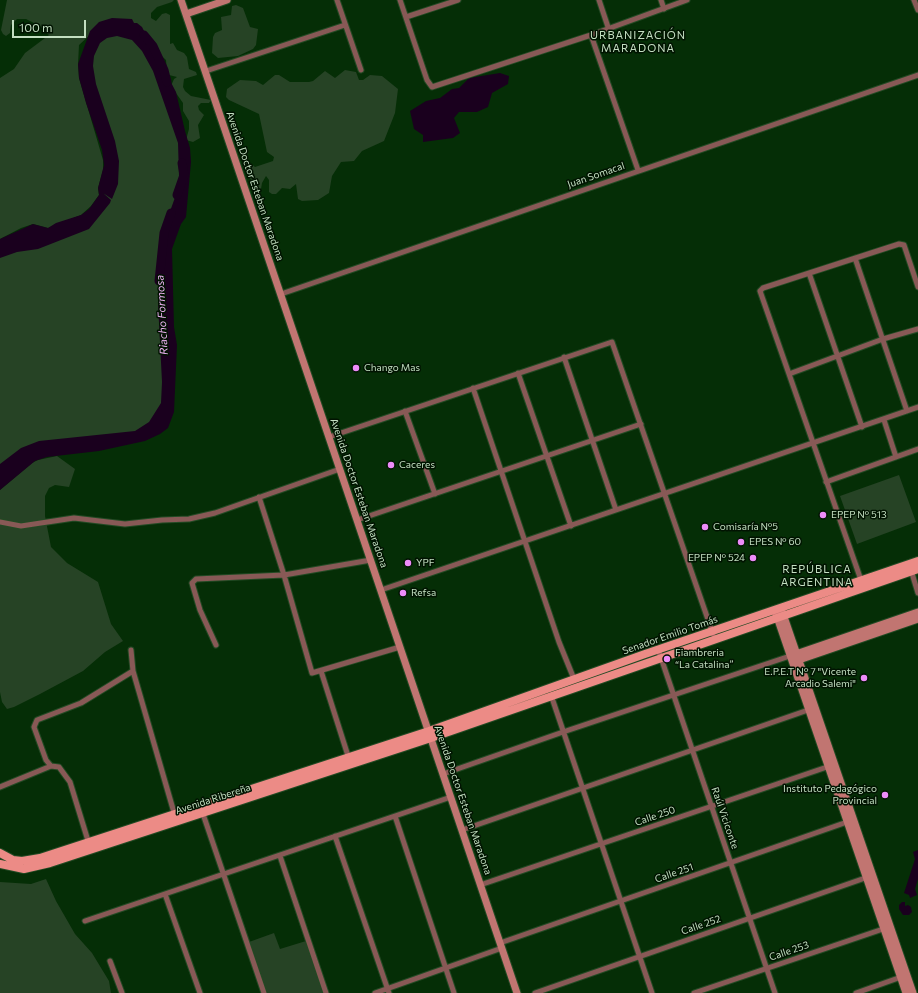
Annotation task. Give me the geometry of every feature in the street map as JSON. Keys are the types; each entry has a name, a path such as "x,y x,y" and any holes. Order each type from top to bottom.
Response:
{"main road":[{"name":"Avenida Doctor Esteban Maradona","path":"181,0 517,993"},
{"path":"186,14 227,0"},
{"name":"Senador Emilio Tomás","path":"430,735 660,653 912,568 918,560"},
{"name":"Senador Emilio Tomás","path":"779,612 861,580 912,568"},
{"path":"779,612 887,928 904,976 913,993"},
{"path":"795,658 918,612"},
{"path":"795,658 918,619"},
{"name":"Senador Emilio Tomás","path":"550,692 574,679 660,653"},
{"name":"Avenida Ribereña","path":"0,864 13,868 35,867 89,846 430,735"},
{"name":"Avenida Ribereña","path":"0,853 13,860 31,860 89,846"},
{"path":"904,976 906,993"}],"street":[{"path":"337,0 361,70"},
{"path":"400,0 427,80 432,88 591,35 608,27 688,0"},
{"path":"406,17 458,0"},
{"path":"599,0 608,27"},
{"path":"661,0 664,9"},
{"path":"914,0 918,10"},
{"path":"206,71 345,25"},
{"path":"591,35 638,170"},
{"name":"Juan Somacal","path":"281,294 638,170 918,76"},
{"path":"861,580 812,445 760,291 763,288 902,244 904,245 918,287"},
{"path":"855,258 907,411"},
{"path":"809,273 862,427"},
{"path":"789,374 918,328"},
{"path":"329,437 612,342 713,635"},
{"path":"564,357 591,441 616,510"},
{"path":"518,373 571,526"},
{"path":"473,388 559,642 574,679"},
{"path":"381,590 918,408"},
{"path":"405,411 435,494"},
{"path":"884,420 896,457"},
{"path":"357,520 641,424"},
{"path":"826,482 918,449"},
{"path":"0,522 21,526 74,518 125,524 189,519 215,513 340,470"},
{"path":"259,497 284,575 312,673 400,647"},
{"path":"216,646 200,610 192,583 196,579 284,575 371,560"},
{"path":"912,568 918,593"},
{"path":"132,650 133,671 140,701 147,716 175,818"},
{"name":"Raúl Viciconte","path":"660,653 775,993"},
{"path":"443,774 673,695 795,658"},
{"path":"51,766 46,760 34,727 37,720 81,703 133,671"},
{"path":"320,671 349,761"},
{"path":"550,692 652,993"},
{"path":"462,830 812,709"},
{"name":"Calle 250","path":"480,884 831,765"},
{"path":"0,787 51,766 59,767 70,782 89,846"},
{"path":"85,921 451,797"},
{"path":"201,810 264,993"},
{"path":"395,816 454,993"},
{"name":"Calle 251","path":"375,993 388,991 501,945 621,901 851,821"},
{"path":"335,836 388,991"},
{"path":"280,856 326,993"},
{"name":"Calle 252","path":"535,993 870,876"},
{"path":"166,894 200,993"},
{"name":"Calle 253","path":"694,993 887,928"},
{"path":"110,961 122,993"},
{"path":"856,993 904,976"}],"green space":[{"path":"7,0 174,0 157,7 151,13 151,18 156,21 162,14 166,13 170,15 170,44 173,43 177,50 184,53 187,57 189,69 196,72 197,75 184,79 183,87 191,96 211,100 209,103 201,103 198,106 199,110 204,115 198,125 200,138 193,142 186,140 189,129 189,121 183,111 183,103 171,86 174,79 177,77 169,75 167,72 166,60 154,49 179,129 184,175 164,233 159,277 167,395 148,430 69,443 0,478 0,257 66,229 102,202 110,175 86,81 91,34 79,45 78,64 79,78 103,160 103,170 98,188 99,195 91,206 81,215 48,228 33,224 21,228 0,239 0,78 14,69 25,53 49,35 40,26 26,19 17,19 11,25 10,33 6,36 3,34 1,30"},
{"path":"236,5 243,8 250,27 258,29 256,45 253,49 238,56 218,58 212,53 213,37 215,33 222,30 221,17 231,15 232,6"},
{"path":"345,70 356,72 359,80 363,80 370,75 382,76 398,89 395,113 384,141 362,151 354,161 341,162 332,176 329,193 318,200 302,201 298,199 296,184 290,189 282,188 276,194 272,194 269,192 269,180 266,176 262,183 260,195 256,194 253,183 243,166 243,162 245,159 255,167 273,161 274,157 267,152 259,114 229,100 226,97 227,89 240,80 256,81 263,85 275,75 279,75 290,82 309,82 313,81 325,71 335,78"},
{"path":"57,456 75,469 69,487 55,485 49,488 45,496 45,516 51,547 67,563 98,582 111,624 123,641 105,652 83,671 14,707 7,709 2,702 0,692 0,490 32,463 38,460"},
{"path":"899,475 916,522 857,544 840,496"},
{"path":"46,879 56,901 75,934 92,953 109,981 111,993 0,993 0,882 31,884"},
{"path":"274,933 280,949 306,941 323,993 267,993 249,942"}],"water":[{"path":"112,18 132,19 134,23 137,23 142,27 176,92 190,148 191,162 186,217 181,224 172,249 174,327 177,345 174,412 168,428 160,434 145,441 99,451 47,457 35,461 0,490 0,464 21,448 39,441 135,431 149,422 161,403 162,382 158,303 159,272 168,217 183,175 179,176 178,143 153,71 142,51 132,40 117,36 107,38 100,43 94,56 93,66 96,84 115,141 119,161 118,184 112,199 103,193 111,200 110,203 89,229 38,249 17,252 0,258 0,239 33,224 48,228 56,223 81,215 89,209 99,195 98,188 104,165 102,150 79,78 78,64 90,31 99,22"},
{"path":"500,73 509,76 508,84 492,93 488,107 477,112 459,112 454,118 460,133 453,138 423,142 423,135 414,129 410,111 426,101 440,98 452,89 459,88 469,78"},
{"path":"918,850 918,879 915,889 917,895 910,898 909,895 904,893 915,859 913,852"},
{"path":"902,902 905,902 905,906 908,905 911,907 912,912 909,915 903,915 899,909 899,905"}],"waterway":[{"name":"Riacho Formosa","path":"144,35 153,46 164,70 167,82"},
{"name":"Riacho Formosa","path":"177,195 184,175 182,163"},
{"name":"Riacho Formosa","path":"159,281 164,233 171,213"}],"place":[{"name":"Chango Mas","path":"356,368"},
{"name":"Caceres","path":"391,465"},
{"name":"EPEP Nº 513","path":"823,515"},
{"name":"Comisaría Nº5","path":"705,527"},
{"name":"EPES Nº 60","path":"741,542"},
{"name":"EPEP Nº 524","path":"753,558"},
{"name":"YPF","path":"408,563"},
{"name":"Refsa","path":"403,593"},
{"name":"Fiambreria “La Catalina”","path":"667,659"},
{"name":"E.P.E.T N° 7 \"Vicente Arcadio Salemi\"","path":"864,678"},
{"name":"Instituto Pedagógico Provincial","path":"885,795"}],"district":[{"name":"URBANIZACIÓN MARADONA","path":"638,41"},
{"name":"REPÚBLICA ARGENTINA","path":"817,575"}]}
